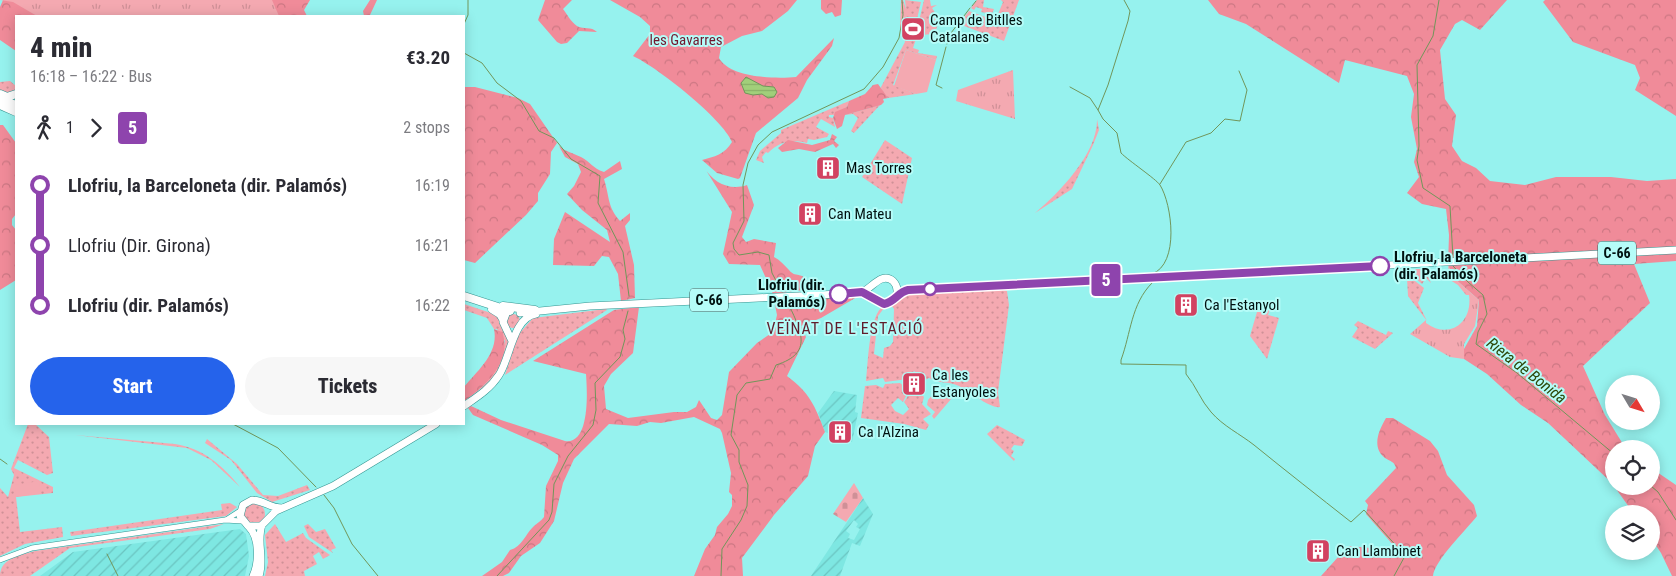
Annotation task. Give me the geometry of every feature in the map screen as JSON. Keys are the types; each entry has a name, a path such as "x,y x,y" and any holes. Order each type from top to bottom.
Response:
{"highway":[{"path":"0,94 7,97 15,94"},
{"path":"0,99 15,106"},
{"path":"0,105 15,112"},
{"path":"0,110 15,116"},
{"path":"465,296 510,311"},
{"path":"465,300 495,310 503,319"},
{"path":"492,304 535,310"}],"main road":[{"name":"C-66","path":"908,290 1676,250"},
{"path":"886,278 908,290 886,303 862,292 879,280 886,278"},
{"path":"874,284 872,291 876,300"},
{"path":"896,285 896,297"},
{"name":"C-66","path":"520,313 535,310 612,305 862,292"},
{"name":"C-66","path":"523,322 534,314 612,305"},
{"path":"465,405 487,390 498,377 508,359 512,341 523,322 520,313 510,311 503,319 512,341"},
{"path":"507,328 512,331 518,329"},
{"path":"249,527 265,522 272,513 282,508 333,486 434,425"},
{"path":"254,576 257,563 257,548 254,533 242,521 240,511 244,504 252,500 259,500 266,506 282,508"},
{"path":"259,576 262,564 260,534 268,514 266,506"}],"street":[{"path":"225,520 240,511"},
{"path":"0,560 32,548 225,520 242,521"},
{"path":"0,565 6,557"}],"shaded area":[{"path":"746,77 763,86 774,87 777,92 774,97 768,98 762,94 753,95 745,93 741,83"},
{"path":"834,391 857,395 855,412 858,413 852,442 825,432 818,413"},
{"path":"863,498 873,514 860,546 852,543 840,576 811,576","holes":["854,520 858,524 856,527 860,529 854,540 848,538 850,534 846,531"]},
{"path":"240,529 246,534 249,556 245,576 40,576 73,552"}],"green space":[{"path":"0,0 272,0 279,15 35,15 13,2"},
{"path":"3,0 310,0 304,10 306,15 15,15 15,50 0,40 0,7"},
{"path":"370,0 377,0 370,15 364,15 363,11"},
{"path":"545,0 572,0 563,9 571,20 577,26 597,32 579,31 567,43 561,44 557,42 538,20"},
{"name":"les Gavarres","path":"610,0 797,0 788,11 762,31 742,36 721,47 719,58 725,65 733,70 754,76 796,77 834,38 832,46 807,80 798,98 756,133 738,179 717,173 702,160 723,152 732,142 716,120 688,94 633,56 650,34 650,26 640,17"},
{"path":"821,0 842,0 841,15 835,17 832,12 826,14 821,9"},
{"path":"901,0 903,0 906,9 905,0 921,2 917,19 911,22 907,20 914,24 904,30 909,39 924,30 919,21 924,0 930,0 931,6 937,5 932,8 936,14 934,15 940,18 935,33 943,35 938,38 931,34 922,36 916,39 913,48 919,50 918,53 937,56 936,60 906,50 893,85 916,94 888,98 882,92 881,87 905,42 900,28"},
{"path":"977,0 984,0 983,7 994,9 992,14 981,12 982,9 976,7 974,10 971,8"},
{"path":"1001,0 1019,0 1004,41 959,24 969,11 996,21 999,19 1010,23 1011,21 998,14 1003,2"},
{"path":"1208,0 1507,0 1480,30 1462,20 1455,24 1440,50 1445,99 1456,115 1452,146 1462,161 1476,168 1490,181 1525,185 1556,177 1611,177 1647,181 1676,179 1676,261 1634,264 1650,303 1583,366 1605,415 1605,430 1614,430 1620,440 1605,440 1605,477 1548,423 1521,405 1487,374 1464,359 1464,349 1477,326 1479,300 1454,278 1448,265 1449,235 1446,209 1422,204 1407,193 1419,177 1414,162 1417,149 1411,117 1414,94 1407,76 1345,60 1339,83 1246,24 1219,14"},
{"path":"1545,0 1676,0 1676,116 1635,90 1640,78 1635,65 1573,42 1543,2"},
{"name":"Camp de Bitlles Catalanes","path":"916,23 922,28 908,37 904,30"},
{"path":"906,50 936,60 927,92 916,94 894,86"},
{"path":"1013,70 1015,119 956,101 958,90"},
{"path":"10,81 15,85 14,92 12,94 0,92 0,82"},
{"path":"878,84 888,98 883,99 884,102 881,105 845,115 842,126 837,129 833,118 835,112 847,107 849,101 865,94 873,85"},
{"path":"465,87 475,87 518,98 530,104 557,143 551,152 550,174 538,193 538,201 526,215 475,263 465,260"},
{"path":"849,101 847,107 834,115 829,115 829,117 833,118 835,127 821,119 816,127 829,134 827,137 814,140 808,139 807,143 797,141 786,142 768,153 766,152 762,157 764,163 756,160 760,151 781,133 781,130"},
{"path":"880,105 854,133 851,131 858,118 853,114 845,115"},
{"path":"1097,119 1099,130 1072,189 1035,213 1055,195 1084,158 1096,132"},
{"path":"0,125 3,125 15,142 15,215 12,219 12,225 15,229 15,281 0,290"},
{"path":"832,134 837,137 834,141 839,145 836,148 833,144 815,152 799,149 782,152 778,148 788,140 812,145 830,140"},
{"path":"885,140 912,158 902,204 862,177"},
{"path":"559,146 604,172 620,161 622,169 604,179 611,206 616,216 620,221 630,213 630,220 625,226 634,265 635,298 621,301 618,274 609,257 602,256 594,266 553,265 554,239 565,212 610,242 607,230 582,210 567,194 574,186 581,172 578,164 565,157"},
{"path":"704,167 712,177 722,184 734,187 747,185 754,205 742,237 746,242 754,239 776,243 774,257 792,273 803,276 812,289 773,294 760,265 729,264 723,254 732,212"},
{"path":"1448,265 1454,278 1479,300 1475,326 1464,344 1464,359 1450,357 1410,334 1426,320 1426,323 1435,328 1451,329 1458,326 1467,314 1469,295 1466,295 1458,285 1450,280"},
{"path":"1427,268 1428,275 1434,268 1428,276 1431,283 1425,279"},
{"path":"1412,269 1422,269 1425,280 1422,284 1412,275"},
{"path":"1407,278 1411,278 1424,288 1418,303 1427,321 1408,296"},
{"path":"999,289 1007,291 1009,305 998,392 1000,407 985,403 955,384 929,378 925,380 914,371 908,379 885,382 883,378 866,381 868,353 874,322 881,308 884,308 878,316 874,354 883,358 884,348 890,346 893,342 894,309 891,305 903,294"},
{"path":"857,297 821,318 801,326 806,337 787,376 801,388 811,401 825,432 815,446 808,476 774,515 742,558 743,576 694,576 705,549 715,535 717,527 732,506 732,495 729,492 731,473 722,433 720,429 694,417 661,423 650,422 637,426 609,424 574,459 563,483 554,521 540,543 521,556 509,573 503,576 482,576 502,562 510,550 518,546 531,529 544,517 546,486 558,461 558,455 542,445 473,415 468,408 471,406 501,420 565,441 573,440 579,434 586,414 586,374 533,361 614,310 639,307 633,353 611,374 604,386 606,409 628,418 687,412 696,407 699,400 711,418 717,420 722,415 729,372 757,343 773,332 777,315 774,300"},
{"path":"465,304 497,315 508,340 502,365 492,380 472,396 494,372 501,357 505,341 487,318 465,310"},
{"path":"1259,305 1270,309 1268,315 1279,318 1267,359 1250,336"},
{"path":"606,309 505,375 518,335 533,318"},
{"path":"513,314 518,316 520,321 518,326 513,328 508,326 506,321 508,316"},
{"path":"1358,321 1386,335 1388,331 1393,333 1375,349 1352,337 1358,328 1354,325"},
{"path":"494,329 502,332 504,352 501,362 489,380 465,400 465,386 486,361 495,338"},
{"path":"921,382 924,385 921,394 924,397 922,404 931,414 923,419 929,425 926,430 904,424 861,418 865,386 876,385 883,388 885,384 900,383 909,390 903,402 898,398 891,405 895,411 903,415 909,409 904,402 911,391 916,396"},
{"path":"939,387 958,391 934,419 932,416 935,412 927,405 928,400"},
{"path":"1386,418 1393,418 1430,441 1438,451 1447,475 1474,505 1477,516 1439,562 1433,576 1321,576 1348,546 1394,550 1395,547 1366,514 1368,505 1365,501 1396,468 1393,463 1381,454 1377,444 1379,433"},
{"path":"28,425 36,425 49,437 53,473 47,475 18,460 14,468 53,487 53,493 16,497 20,532 62,527 63,537 25,544 0,556 0,488 8,497 14,475 11,469"},
{"path":"997,425 1025,440 1022,446 1014,445 1011,449 1014,451 1011,456 1015,459 1014,461 987,434"},
{"path":"75,435 175,444 195,449 212,459 240,487 211,460 187,448"},
{"path":"207,439 237,464 263,495 278,496 307,485 310,490 272,502 257,493 231,460 205,443"},
{"path":"1660,474 1676,485 1676,576 1672,576 1660,552 1660,505 1628,505 1620,495 1660,495"},
{"path":"39,481 41,493 16,497 15,485"},
{"path":"854,483 863,498 846,522 833,514"},
{"path":"230,503 237,507 226,516 71,536 70,532 222,510 221,504"},
{"path":"254,503 262,506 265,514 262,522 254,525 246,522 243,514 246,506"},
{"path":"224,524 210,529 70,548 30,576 0,576 1,570 7,561 35,551"},
{"path":"275,524 286,542 303,533 306,538 330,555 323,559 319,552 313,556 317,564 304,571 305,576 265,576 268,562 265,535"},
{"path":"308,524 316,532 325,529 336,548 331,550 333,553 309,537 304,526"}],"waterway":[{"path":"465,22 468,15 468,0"},
{"path":"782,292 772,273 769,255 758,252 739,255 734,249 733,243 744,221 743,185 748,163 758,145 772,132 864,89 883,67 899,38 903,15 902,0"},
{"path":"1124,0 1130,11 1128,21 1098,110 1103,119 1117,133 1121,153 1158,182 1168,206 1171,233 1167,259 1161,268 1152,274"},
{"path":"1439,0 1433,36 1417,65 1419,146 1417,160 1423,188 1450,206 1453,258"},
{"path":"972,6 976,1"},
{"path":"947,44 951,33 970,8"},
{"path":"942,88 936,85 946,47"},
{"path":"465,54 482,63 497,83 521,101 539,131 554,138 571,159 600,176 598,203 623,252 629,296"},
{"path":"1160,184 1186,142 1211,133 1225,119 1240,121 1247,90 1239,71"},
{"path":"1070,87 1090,98 1098,110"},
{"name":"Riera de Bonida","path":"1453,266 1483,295 1487,314 1478,332 1476,344 1517,373 1605,446"},
{"path":"1152,283 1145,291 1132,319 1121,364 1186,365 1186,374 1207,408 1221,422 1254,445 1351,522 1364,510 1400,550"},
{"path":"721,576 722,549 741,520 747,506 748,485 739,462 739,450 731,435 737,395 746,383 770,379 776,365 788,360 796,354 800,347 800,332 788,303"},
{"path":"497,576 549,520 552,512 554,484 568,456 593,425 596,410 595,383 620,357 625,339 623,330 628,311"},
{"path":"235,425 278,448 316,487"},
{"path":"0,459 7,464"},
{"path":"324,495 334,508 352,544 378,576"},
{"name":"Riera de Bonida","path":"1660,495 1676,520"},
{"path":"107,554 118,576"},
{"path":"1394,576 1405,556"}],"bus line":[{"name":"5","path":"839,294 862,292 884,304 892,301 898,294 906,290 1380,266"}],"place":[{"name":"Camp de Bitlles Catalanes","path":"913,29"},
{"name":"Mas Torres","path":"828,168"},
{"name":"Can Mateu","path":"810,214"},
{"name":"Llofriu, la Barceloneta (dir. Palamós)","path":"1380,266"},
{"name":"Llofriu (dir. Palamós)","path":"839,294"},
{"name":"Ca l'Estanyol","path":"1186,305"},
{"name":"Ca les Estanyoles","path":"914,384"},
{"name":"Ca l'Alzina","path":"840,432"},
{"name":"Can Llambinet","path":"1318,551"}],"district":[{"name":"VEÏNAT DE L'ESTACIÓ","path":"845,328"}]}
